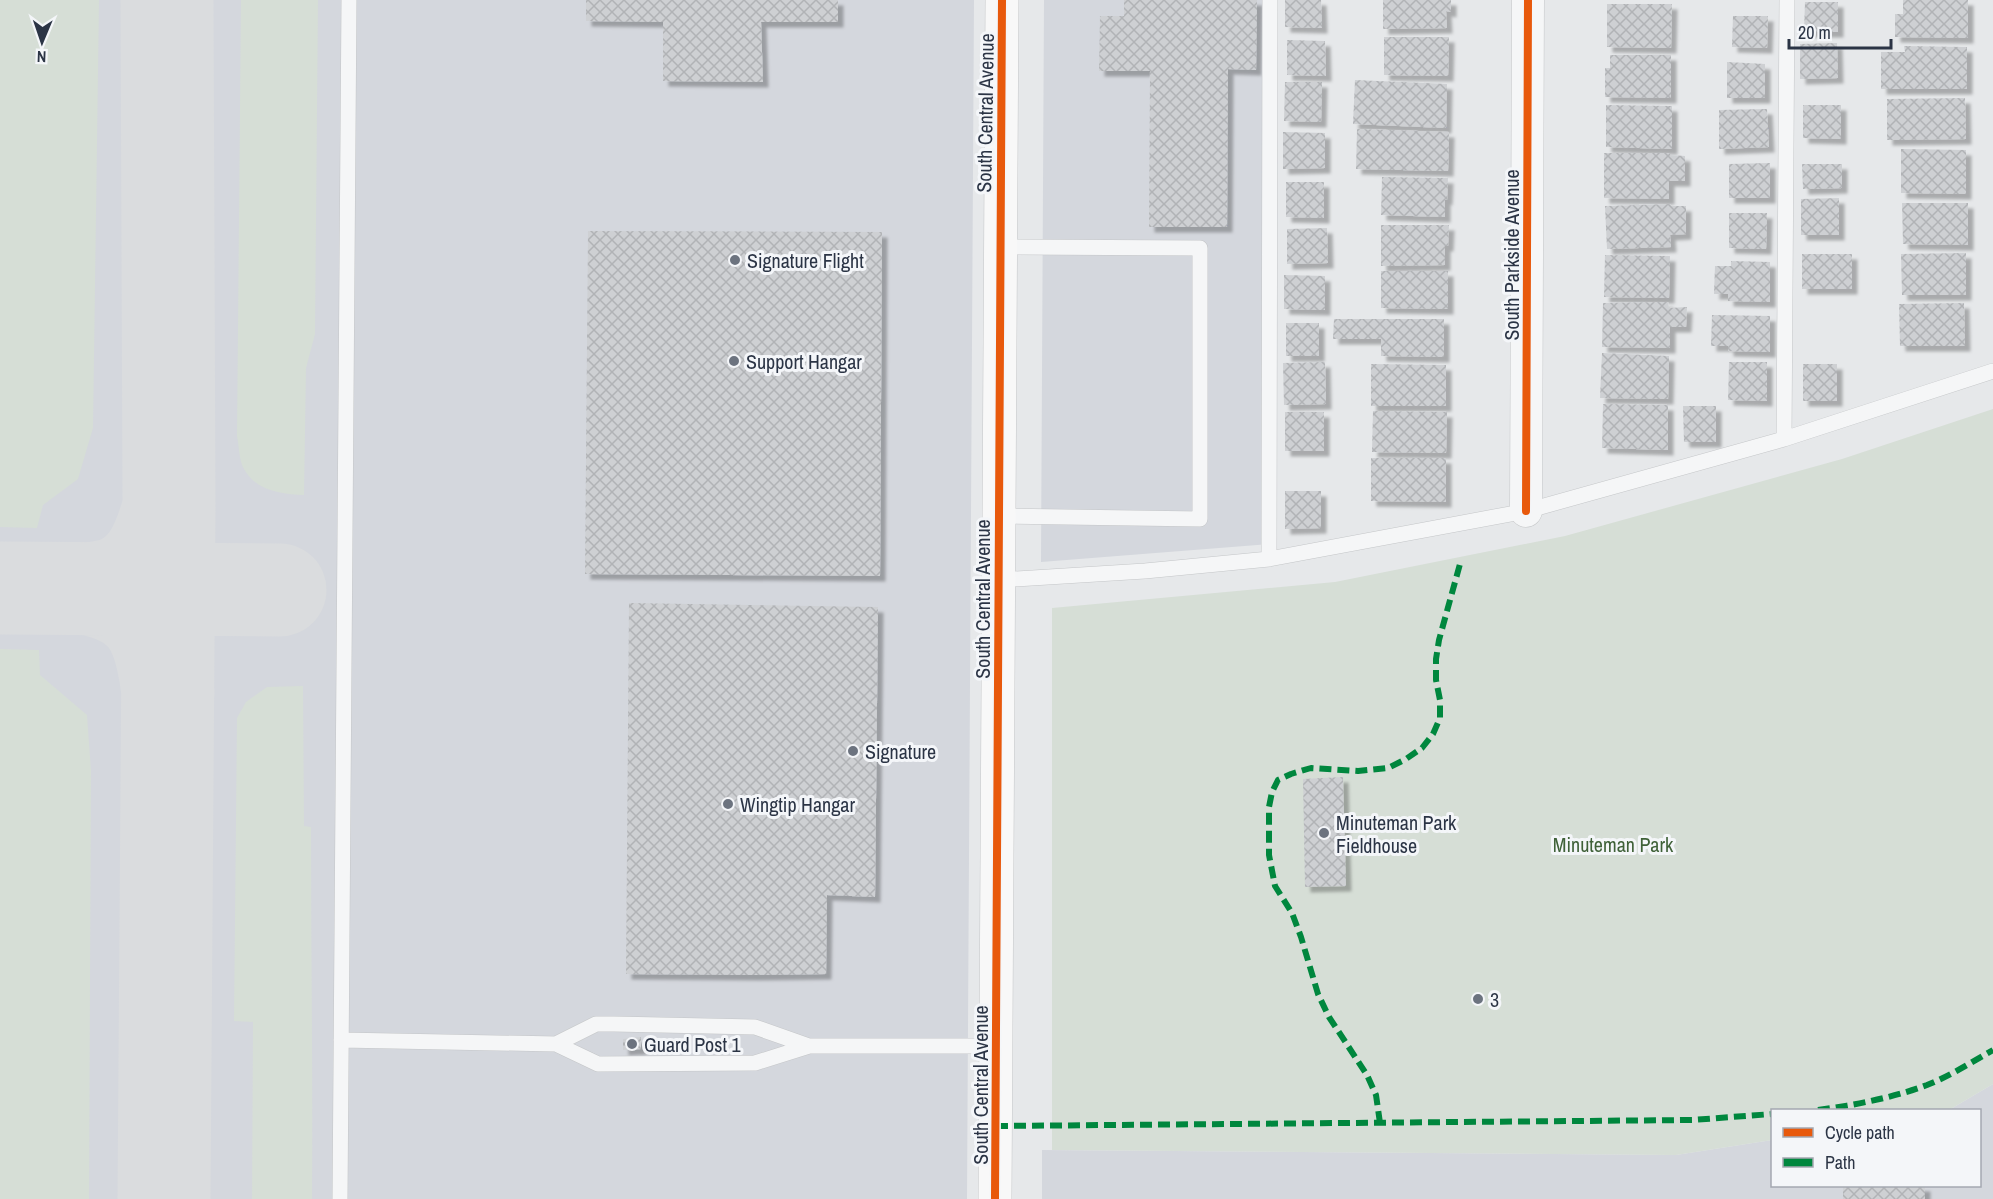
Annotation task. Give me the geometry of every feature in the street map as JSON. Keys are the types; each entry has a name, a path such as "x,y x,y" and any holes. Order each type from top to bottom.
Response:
{"main road":[{"name":"South Central Avenue","path":"995,1199 1002,0"}],"street":[{"name":"South Parkside Avenue","path":"1526,511 1528,0"}],"lane":[{"path":"340,1199 349,0"},
{"path":"1269,559 1270,0"},
{"path":"1784,439 1787,0"},
{"path":"999,516 1200,519 1200,248 1000,247"},
{"path":"999,580 1145,571 1269,559 1526,511 1784,439 1993,370"},
{"path":"556,1044 596,1024 614,1024 755,1027 809,1046"},
{"path":"341,1040 556,1044 598,1064 755,1063 809,1046 996,1046"}],"shaded area":[{"path":"0,0 974,0 967,1199 0,1199"},
{"path":"1044,0 1270,0 1270,544 1041,562"},
{"path":"1993,1084 1993,1199 1042,1199 1042,1150 1676,1155 1771,1140 1771,1187 1981,1187 1981,1109 1951,1109"}],"green space":[{"path":"0,0 99,0 93,428 78,479 43,505 37,528 0,527"},
{"path":"241,0 318,0 315,334 306,368 304,495 270,490 255,482 242,466 237,436"},
{"name":"Minuteman Park","path":"1993,409 1993,1084 1951,1109 1771,1109 1771,1140 1676,1155 1052,1150 1052,608 1335,582 1565,536 1842,459"},
{"path":"0,649 39,650 40,675 87,715 91,771 89,1199 0,1199"},
{"path":"303,686 304,826 311,827 312,1199 252,1199 253,1022 234,1021 237,718 246,702 267,687"}],"building":[{"path":"586,0 838,0 838,22 761,22 763,82 663,81 663,22 586,21"},
{"path":"1124,0 1257,0 1256,70 1228,69 1227,227 1149,227 1150,71 1099,71 1100,16 1124,16"},
{"path":"1285,0 1321,0 1322,28 1285,27"},
{"path":"1383,0 1451,0 1451,12 1446,11 1447,28 1383,29"},
{"path":"1903,0 1968,0 1968,38 1895,37 1895,14 1903,14"},
{"path":"1805,2 1838,2 1838,32 1804,32"},
{"path":"1607,4 1672,4 1671,48 1607,47"},
{"path":"1733,16 1768,16 1767,48 1732,47"},
{"path":"1384,37 1449,37 1448,76 1384,75"},
{"path":"1287,40 1325,41 1326,76 1287,75"},
{"path":"1837,43 1838,78 1800,79 1800,44"},
{"path":"1904,46 1967,47 1967,89 1881,89 1881,52 1905,52"},
{"path":"1610,55 1671,55 1671,98 1605,97 1605,68 1610,68"},
{"path":"1727,62 1765,64 1765,98 1727,98"},
{"path":"1355,80 1447,84 1446,128 1353,124"},
{"path":"1285,82 1322,82 1321,122 1284,121"},
{"path":"1965,98 1966,139 1887,140 1887,99"},
{"path":"1606,105 1672,106 1672,149 1606,147"},
{"path":"1803,105 1841,105 1841,139 1803,138"},
{"path":"1767,109 1769,147 1719,149 1719,110"},
{"path":"1357,129 1449,132 1448,171 1356,169"},
{"path":"1283,132 1325,133 1325,168 1283,169"},
{"path":"1901,149 1966,150 1966,194 1901,193"},
{"path":"1604,153 1670,153 1670,155 1685,156 1685,181 1669,181 1669,199 1604,198"},
{"path":"1770,163 1770,198 1729,198 1729,164"},
{"path":"1802,164 1842,164 1842,188 1803,189"},
{"path":"1382,177 1448,178 1445,217 1381,215"},
{"path":"1286,182 1324,182 1324,218 1286,217"},
{"path":"1839,198 1839,235 1801,235 1801,199"},
{"path":"1902,203 1968,203 1968,245 1903,244"},
{"path":"1671,204 1671,206 1686,206 1686,234 1670,235 1671,247 1607,249 1605,206"},
{"path":"1729,213 1767,213 1766,249 1729,248"},
{"path":"1381,225 1449,225 1448,246 1445,246 1445,265 1381,266"},
{"path":"1327,228 1328,263 1287,264 1287,229"},
{"name":"Support Hangar","path":"588,231 882,232 880,576 585,574"},
{"path":"1966,253 1966,295 1902,295 1901,254"},
{"path":"1802,254 1852,254 1852,289 1802,289"},
{"path":"1605,255 1670,256 1669,298 1604,297"},
{"path":"1731,261 1770,262 1770,302 1728,301 1728,294 1714,294 1715,266 1731,266"},
{"path":"1381,271 1448,271 1448,309 1381,308"},
{"path":"1284,275 1325,276 1325,310 1284,309"},
{"path":"1668,302 1669,308 1687,307 1686,327 1670,327 1670,348 1602,347 1603,303"},
{"path":"1964,303 1965,346 1900,346 1899,304"},
{"path":"1712,315 1770,316 1770,352 1728,351 1728,346 1711,346"},
{"path":"1334,319 1444,319 1444,357 1381,356 1381,339 1333,339"},
{"path":"1286,323 1319,323 1319,356 1286,356"},
{"path":"1602,353 1669,356 1668,399 1600,398"},
{"path":"1325,362 1326,404 1284,405 1283,363"},
{"path":"1729,362 1767,362 1767,401 1728,400"},
{"path":"1371,364 1446,365 1446,406 1371,406"},
{"path":"1803,364 1837,364 1837,401 1803,401"},
{"path":"1603,404 1668,405 1668,450 1602,448"},
{"path":"1683,406 1716,406 1716,442 1684,442"},
{"path":"1373,411 1447,412 1446,453 1372,452"},
{"path":"1285,412 1324,412 1324,451 1285,451"},
{"path":"1371,458 1446,458 1446,502 1371,501"},
{"path":"1285,491 1321,491 1321,528 1285,529"},
{"name":"Wingtip Hangar","path":"629,603 878,607 875,897 827,895 826,974 626,974"},
{"name":"Minuteman Park Fieldhouse","path":"1343,777 1346,886 1305,887 1303,779"},
{"name":"Guard Post 1","path":"641,1037 641,1049 623,1050 623,1039"},
{"path":"1843,1187 1925,1187 1925,1199 1843,1199"}],"taxiway":[{"path":"164,1199 169,507 167,0"},
{"path":"168,693 161,654 149,624 126,602 109,594 88,589 111,585 123,580 143,565 156,544 169,507"},
{"path":"0,588 280,590"}],"marked path":[{"path":"1380,1123 1376,1095 1367,1075 1329,1017 1318,994 1292,913 1275,886 1269,855 1269,807 1272,792 1278,780 1291,774 1311,768 1358,771 1388,768 1422,748 1433,734 1440,718 1436,659 1460,564"},
{"path":"1825,1109 1914,1090 1961,1069 1993,1050"},
{"path":"996,1126 1692,1120 1771,1114"}],"cycle path":[{"path":"995,1199 1002,0"},
{"path":"1526,511 1528,0"}],"place":[{"name":"Signature Flight","path":"735,260"},
{"name":"Support Hangar","path":"734,361"},
{"name":"Signature","path":"853,751"},
{"name":"Wingtip Hangar","path":"728,804"},
{"name":"Minuteman Park Fieldhouse","path":"1324,833"},
{"name":"3","path":"1478,999"},
{"name":"Guard Post 1","path":"632,1044"}]}
